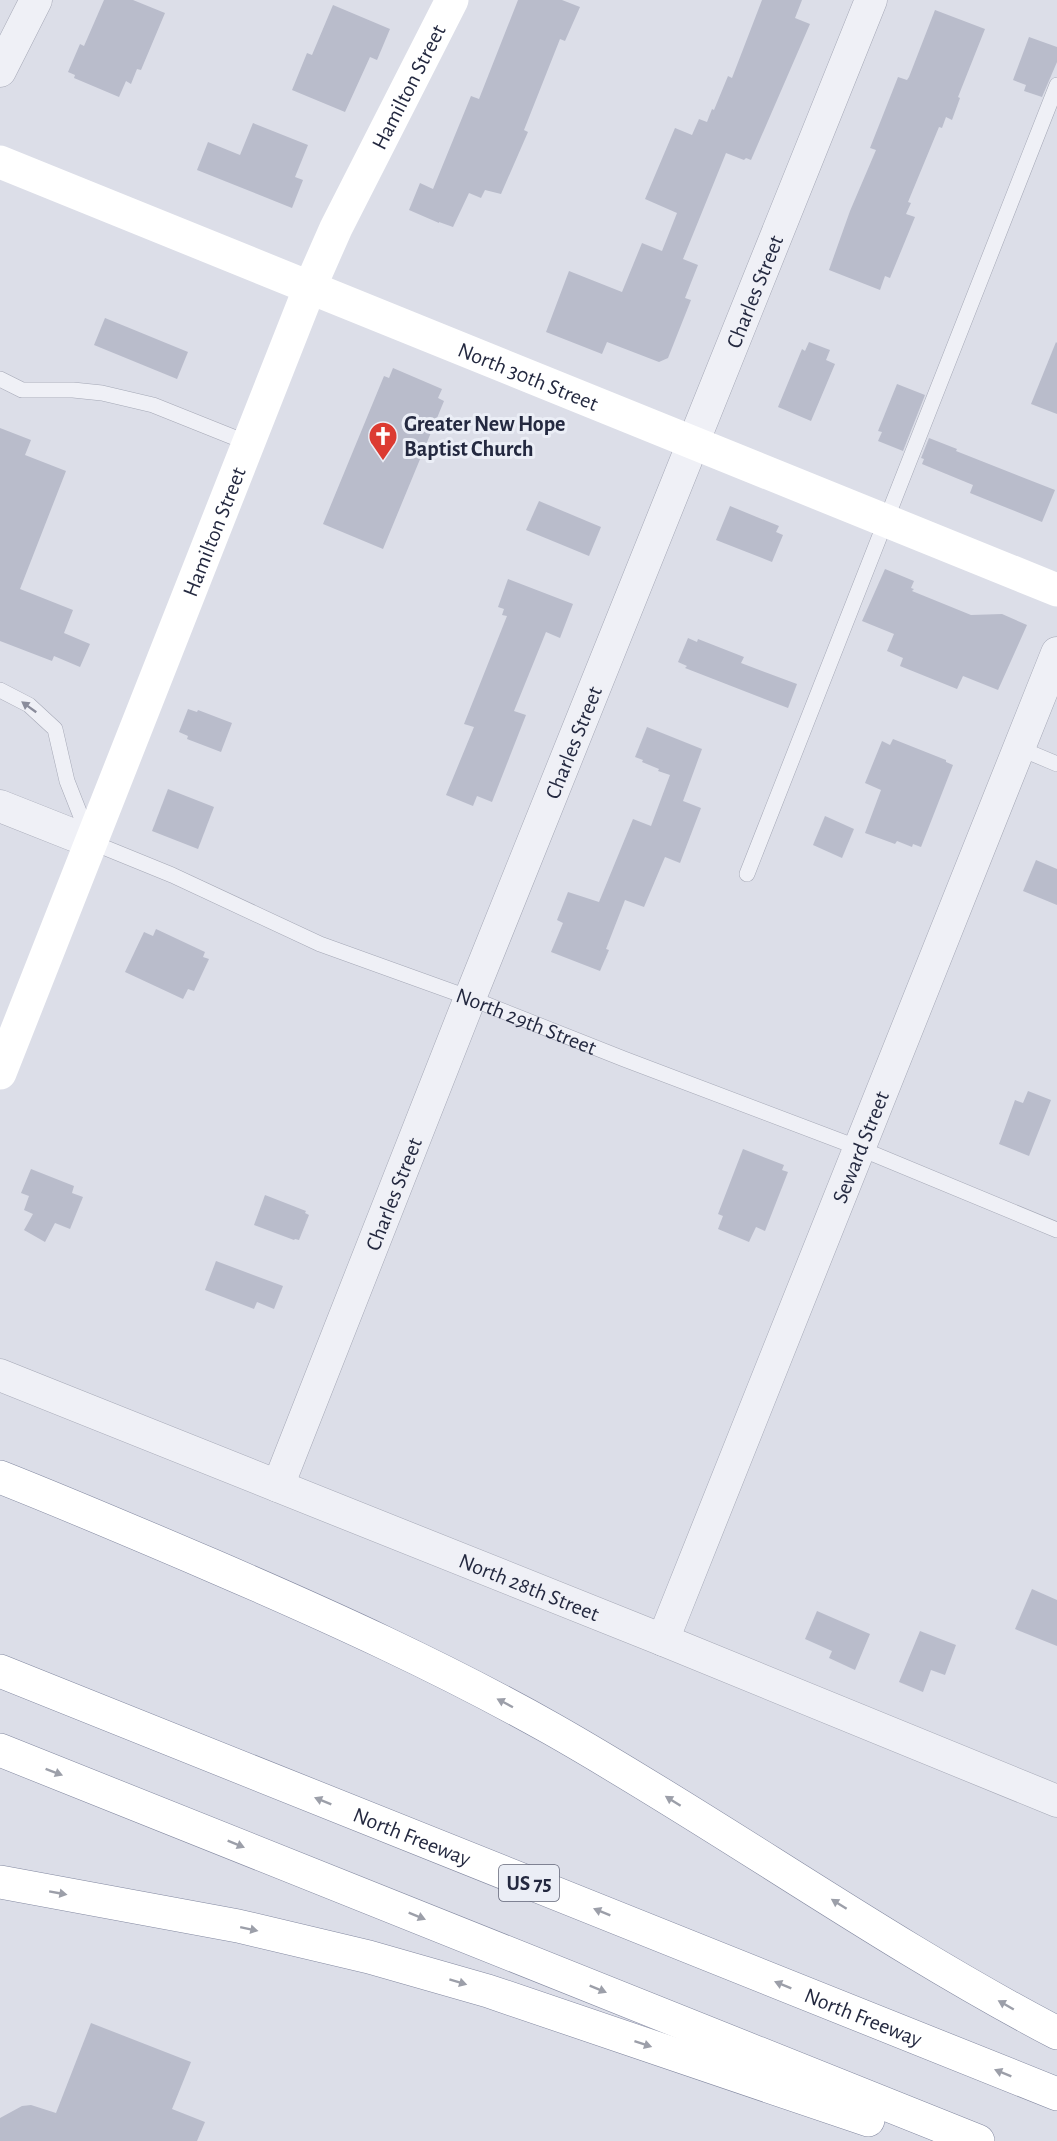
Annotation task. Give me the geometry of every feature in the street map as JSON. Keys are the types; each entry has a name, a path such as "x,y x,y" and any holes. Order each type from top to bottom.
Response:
{"main road":[{"name":"Hamilton Street","path":"0,1073 310,287 336,228 452,0"},
{"name":"North 30th Street","path":"0,162 1057,590"},
{"path":"0,1477 153,1540 343,1623 506,1704 647,1784 945,1970 1057,2033"},
{"name":"North Freeway","path":"0,1671 1057,2094"},
{"path":"0,1750 978,2141"},
{"path":"0,1882 237,1926 417,1970 525,2003 928,2141"}],"street":[{"path":"0,71 36,0"},
{"name":"Charles Street","path":"278,1486 470,998 871,0"},
{"name":"Seward Street","path":"663,1640 1057,653"},
{"name":"North 29th Street","path":"0,806 91,842"},
{"name":"North 28th Street","path":"0,1375 1055,1794"}],"lane":[{"path":"747,874 1057,85"},
{"path":"0,379 22,390 73,390 102,393 153,405 248,443"},
{"path":"0,690 29,705 55,729 67,781 91,842"},
{"path":"1019,748 1057,764"},
{"name":"North 29th Street","path":"91,842 172,874 320,944 470,998 859,1148 1057,1230"}],"building":[{"path":"104,0 133,0 165,13 141,70 137,69 131,84 126,81 119,97 74,78 75,75 68,72 80,44 84,46"},
{"path":"518,0 562,0 580,7 565,41 560,39 524,130 528,132 501,194 485,190 481,198 469,193 453,227 409,210 420,183 433,189 471,96 479,99"},
{"path":"762,0 802,0 795,18 810,24 751,160 746,158 744,160 726,153 683,259 698,265 685,298 691,300 668,358 659,362 607,342 602,354 546,332 569,271 622,292 642,243 662,251 677,213 645,199 675,128 692,135 699,119 707,122 728,76 732,78"},
{"path":"333,5 390,29 377,60 370,57 345,112 292,90 307,53 312,55"},
{"path":"935,10 985,29 958,97 960,98 952,120 946,117 942,128 939,127 908,202 911,203 906,214 915,217 890,278 885,276 880,290 829,270 850,211 876,150 870,148 898,77 907,80 909,77"},
{"path":"1029,37 1057,47 1057,62 1042,97 1024,91 1026,85 1013,80"},
{"path":"253,123 308,145 295,177 303,180 292,208 197,170 208,142 240,155"},
{"path":"105,318 188,352 177,379 94,345"},
{"path":"809,342 830,350 826,360 835,364 811,421 778,407 802,349 805,351"},
{"path":"1057,343 1057,414 1031,404"},
{"name":"Greater New Hope Baptist Church","path":"393,368 442,389 438,398 444,401 383,549 323,524 384,376 389,378"},
{"path":"897,384 925,395 903,451 878,441 882,432 878,431"},
{"path":"0,428 31,440 25,455 66,471 20,589 73,610 64,633 90,644 80,667 54,656 52,661 0,641"},
{"path":"929,438 1055,490 1042,522 970,493 973,485 922,464 924,459 921,458"},
{"path":"539,501 601,527 589,556 526,530"},
{"path":"730,506 779,526 776,532 783,535 772,562 716,540"},
{"path":"885,569 914,581 912,591 971,615 1002,614 1027,625 998,690 963,676 957,689 900,666 903,658 887,651 894,634 862,621"},
{"path":"508,579 573,604 560,638 546,632 514,711 526,715 492,802 477,796 473,806 446,795 474,727 464,724 507,616 502,615 504,609 498,607"},
{"path":"688,638 697,642 698,639 744,657 741,663 797,684 788,708 685,668 687,666 678,662"},
{"path":"188,709 197,712 198,710 232,723 221,752 187,739 188,736 179,732"},
{"path":"647,727 702,749 683,801 701,808 680,863 665,857 644,907 625,900 600,971 551,952 563,923 557,920 568,892 599,902 633,819 651,826 670,775 658,771 659,769 635,757"},
{"path":"893,739 946,760 953,765 921,847 913,844 912,847 897,841 895,844 865,833 881,790 865,783 882,741 890,745"},
{"path":"168,789 214,807 198,849 152,831"},
{"path":"825,816 854,829 842,858 813,845"},
{"path":"1036,860 1057,869 1057,905 1023,891"},
{"path":"156,929 205,952 203,957 209,959 194,991 188,989 183,999 125,972 144,932 153,936"},
{"path":"1028,1091 1051,1100 1029,1156 999,1144 1015,1100 1023,1103"},
{"path":"743,1149 784,1165 782,1170 788,1172 765,1231 756,1227 749,1242 718,1229 723,1216 718,1214"},
{"path":"31,1169 74,1186 72,1193 83,1197 70,1229 55,1223 45,1242 24,1230 33,1214 24,1210 29,1196 21,1193"},
{"path":"265,1195 306,1211 305,1213 309,1215 299,1240 254,1225"},
{"path":"216,1261 283,1286 274,1309 257,1302 254,1309 205,1290"},
{"path":"1032,1589 1057,1600 1057,1646 1015,1629"},
{"path":"817,1611 870,1634 855,1670 829,1658 832,1651 805,1639"},
{"path":"920,1631 956,1645 945,1675 931,1670 923,1692 899,1682"},
{"path":"91,2023 191,2062 172,2109 205,2122 197,2141 0,2141 0,2118 22,2106 31,2105 56,2113"}],"place":[{"name":"Greater New Hope Baptist Church","path":"383,462"}]}
